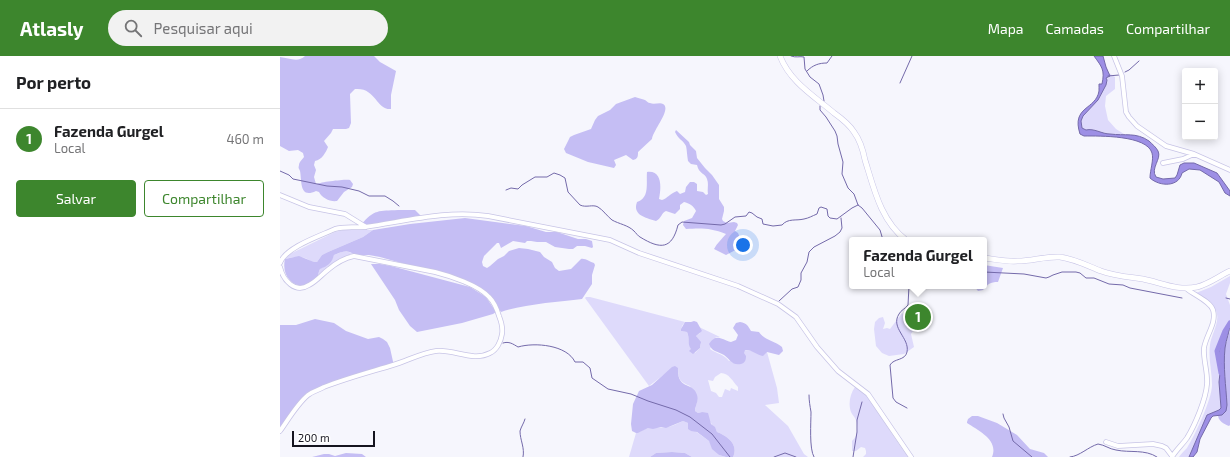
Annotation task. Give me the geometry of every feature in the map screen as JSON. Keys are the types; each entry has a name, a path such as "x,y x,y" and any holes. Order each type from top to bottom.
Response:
{"main road":[{"path":"780,56 788,72 795,80 845,122 854,132 863,150 883,212 889,223 902,237"},
{"path":"987,258 1019,261 1061,257 1102,271 1187,289 1207,284 1230,271"}],"street":[{"path":"1114,56 1122,76 1124,107 1129,117 1137,126 1166,146 1194,154 1230,170"},
{"path":"1163,163 1183,159 1194,154"},
{"path":"280,195 309,207 345,214 366,227"},
{"path":"280,263 288,252 335,229 366,227 450,214 473,214 488,216 610,240 639,253 738,286 778,304 796,317 822,354 838,371 868,394 911,457"},
{"path":"280,267 288,283 300,288 310,285 329,268 343,259 354,256 417,267 447,275 481,290 489,297 498,312 502,330 500,340 494,351 484,356 447,351 432,352 411,358 395,365 340,380 314,392 304,400 280,431"},
{"path":"1106,442 1118,446 1153,444 1166,448 1172,456 1187,438 1200,411 1204,398 1207,383 1204,349 1214,314 1208,303 1192,294 1187,289"}],"shaded area":[{"path":"305,56 374,56 380,62 396,71 391,95 391,109 382,106 367,91 355,89 350,94 351,123 349,128 333,129 324,141 328,147 322,157 315,161 314,165 316,170 314,177 316,184 350,180 353,184 352,187 344,192 337,201 326,199 316,191 307,193 304,191 301,184 299,167 304,157 303,153 298,150 289,151 280,146 280,57 296,60"},
{"path":"1094,56 1103,56 1110,76 1106,78 1106,85 1098,100 1083,116 1081,121 1082,128 1107,134 1140,136 1149,141 1158,151 1159,157 1154,170 1156,177 1163,179 1175,178 1180,165 1184,163 1194,163 1217,173 1230,191 1230,196 1225,193 1219,182 1200,170 1189,169 1182,173 1177,181 1169,184 1154,181 1150,178 1153,159 1152,153 1148,147 1141,143 1122,138 1084,136 1080,134 1078,125 1081,113 1094,102 1099,91 1099,84 1102,84 1102,69"},
{"path":"1109,73 1115,77 1115,89 1106,96 1105,106 1108,120 1116,129 1124,134 1110,134 1082,128 1081,121 1083,116 1098,100 1107,81 1106,79 1110,76"},
{"path":"635,97 652,104 663,104 665,107 664,115 652,139 638,152 636,159 633,160 626,155 614,160 616,165 614,168 588,162 566,153 564,149 570,137 591,129 598,116 610,110 616,104"},
{"path":"676,130 689,142 696,151 697,158 719,185 719,199 724,207 723,221 727,223 737,223 738,225 735,231 747,244 726,255 714,249 726,234 706,229 686,229 683,225 684,221 692,218 696,211 689,204 684,202 680,205 680,209 675,214 666,211 656,221 648,219 636,210 637,202 646,194 647,172 656,174 660,181 659,199 662,200 677,191 680,194 685,192 686,187 690,182 697,184 697,191 703,192 706,195 708,194 708,183 706,177 699,170 697,165 691,164 688,161 686,146 676,134"},
{"path":"398,210 415,210 423,218 378,226 361,225 373,213"},
{"path":"465,218 526,226 546,232 557,232 578,239 592,241 592,248 577,246 573,249 555,247 546,242 527,241 525,243 513,241 501,248 499,243 497,243 484,256 482,262 483,266 487,268 509,251 519,248 540,252 544,257 552,262 555,268 559,271 571,269 581,259 584,259 594,263 595,265 592,275 592,284 582,299 530,305 501,312 489,296 475,286 426,270 369,255 354,255 350,252 342,252 334,255 327,266 321,268 318,275 318,280 305,286 293,283 286,274 284,267 285,259 299,256 317,262 322,255 363,237 373,230"},
{"path":"343,230 373,230 363,237 322,255 317,262 312,262 300,257 285,259 290,254 335,232"},
{"path":"342,252 350,252 354,255 344,259 318,280 319,271 321,268 331,261 334,255"},
{"path":"371,264 391,266 470,287 486,297 496,312 462,323 417,332 410,326 399,310 395,300"},
{"path":"987,265 1003,268 998,282 987,286"},
{"path":"1230,276 1230,283 1226,294 1230,305 1230,323 1225,330 1218,355 1221,364 1219,382 1221,408 1207,415 1189,457 1179,457 1187,448 1198,426 1206,408 1212,385 1210,350 1211,341 1217,322 1217,313 1207,300 1196,293 1211,287"},
{"path":"590,297 685,322 681,331 687,332 689,344 695,353 700,348 701,344 696,336 700,333 699,327 720,337 716,337 710,349 725,357 729,361 744,353 744,350 767,352 777,388 779,403 765,405 788,426 804,454 808,457 733,457 734,448 731,441 717,432 702,412 698,413 695,411 697,401 690,386 680,380 678,368 666,373 649,386 585,298","holes":["721,373 729,376 738,387 738,391 731,388 730,391 725,389 722,397 719,397 716,393 711,391 708,380 713,381 715,377"]},
{"path":"902,313 924,327 919,332 913,331 911,334 914,347 904,354 889,356 882,353 876,346 874,329 875,322 879,318 883,317 885,323 883,329 890,329"},
{"path":"315,319 334,323 346,331 368,339 379,337 383,339 387,342 390,348 394,366 342,380 311,395 305,400 280,432 280,325 296,325"},
{"path":"685,322 697,322 702,331 696,336 701,342 700,348 693,354 689,351 691,349 687,332 681,331 681,329"},
{"path":"740,322 746,324 751,331 759,332 764,337 782,347 783,351 779,355 767,352 763,356 750,350 745,350 745,361 742,364 735,364 724,355 712,349 709,344 716,338 721,338 731,342 736,340 738,335 733,328 736,323"},
{"path":"1230,323 1224,355 1227,405 1226,411 1222,415 1213,416 1211,418 1200,439 1197,452 1193,457 1189,457 1207,415 1221,408 1219,382 1221,364 1218,355 1225,330"},
{"path":"1230,331 1229,426 1220,421 1218,415 1222,415 1227,405 1224,365 1225,346"},
{"path":"675,366 678,368 680,380 692,388 697,395 698,399 695,411 698,413 708,413 711,424 715,427 717,432 728,438 733,444 733,457 719,455 712,449 709,441 697,432 688,429 688,423 683,421 666,428 648,428 638,433 632,431 631,424 633,404 639,391 652,385"},
{"path":"855,387 861,390 873,402 908,457 863,457 866,454 866,451 865,448 861,447 856,451 852,451 852,441 856,437 858,428 856,420 850,409 851,396"},
{"path":"972,416 978,416 997,423 1017,435 1030,449 1044,453 1048,457 992,457 993,446 990,441 982,433 967,423 968,419"},
{"path":"683,421 688,423 691,431 695,431 709,441 719,455 726,457 692,457 685,453 672,452 656,453 650,457 629,457 636,433 648,428 670,427"},
{"path":"346,453 362,454 366,457 312,457 324,454 335,456"},
{"path":"656,453 685,453 692,457 650,457"}],"waterway":[{"path":"791,56 804,57 805,69 810,77 819,84 824,101"},
{"path":"807,71 816,65 827,63 832,56"},
{"path":"900,83 912,56"},
{"path":"1125,72 1139,61"},
{"path":"1108,76 1119,75"},
{"path":"820,106 820,110 837,136 843,162 842,174 848,188 854,194 858,205 880,230 882,237"},
{"path":"280,171 289,175 293,179 327,186 342,187 359,191 369,196 385,196 399,206"},
{"path":"506,190 511,188 518,189 535,177 547,177 554,173 560,175 565,178 568,192 580,205 598,207 612,220 629,227 639,237 654,244 660,245 669,243 676,233 678,225 682,222 721,225 735,217 746,216 749,212 762,219 763,224 773,226 782,225 789,221 809,218 817,214 819,208 821,207 827,209 828,216 830,218 837,219 858,205"},
{"path":"779,301 792,289 798,287 801,280 801,273 807,262 809,252 814,247 840,232 842,228 841,218"},
{"path":"987,272 1024,274 1046,278 1062,272 1076,272 1080,273 1086,278 1094,278 1109,284 1123,285 1130,288 1182,298"},
{"path":"907,408 896,402 893,398 890,365 894,361 904,357 907,352 906,342 898,328 897,319 900,313 908,305 909,289"},
{"path":"1226,298 1230,299"},
{"path":"1221,373 1217,351 1230,323"},
{"path":"503,343 513,344 518,347 541,345 558,348 571,356 575,362 583,362 590,368 592,378 608,389 631,394 676,410 690,417 712,434 730,457"},
{"path":"809,395 811,412 811,442 814,457"},
{"path":"853,457 857,432 857,420 862,402"},
{"path":"1003,414 1013,441 1032,457"},
{"path":"523,457 520,431 525,419"},
{"path":"1070,457 1098,444 1121,451 1148,453 1157,457"},
{"path":"774,457 785,453 796,457"}],"place":[{"name":"Fazenda Gurgel","path":"918,317"}]}
